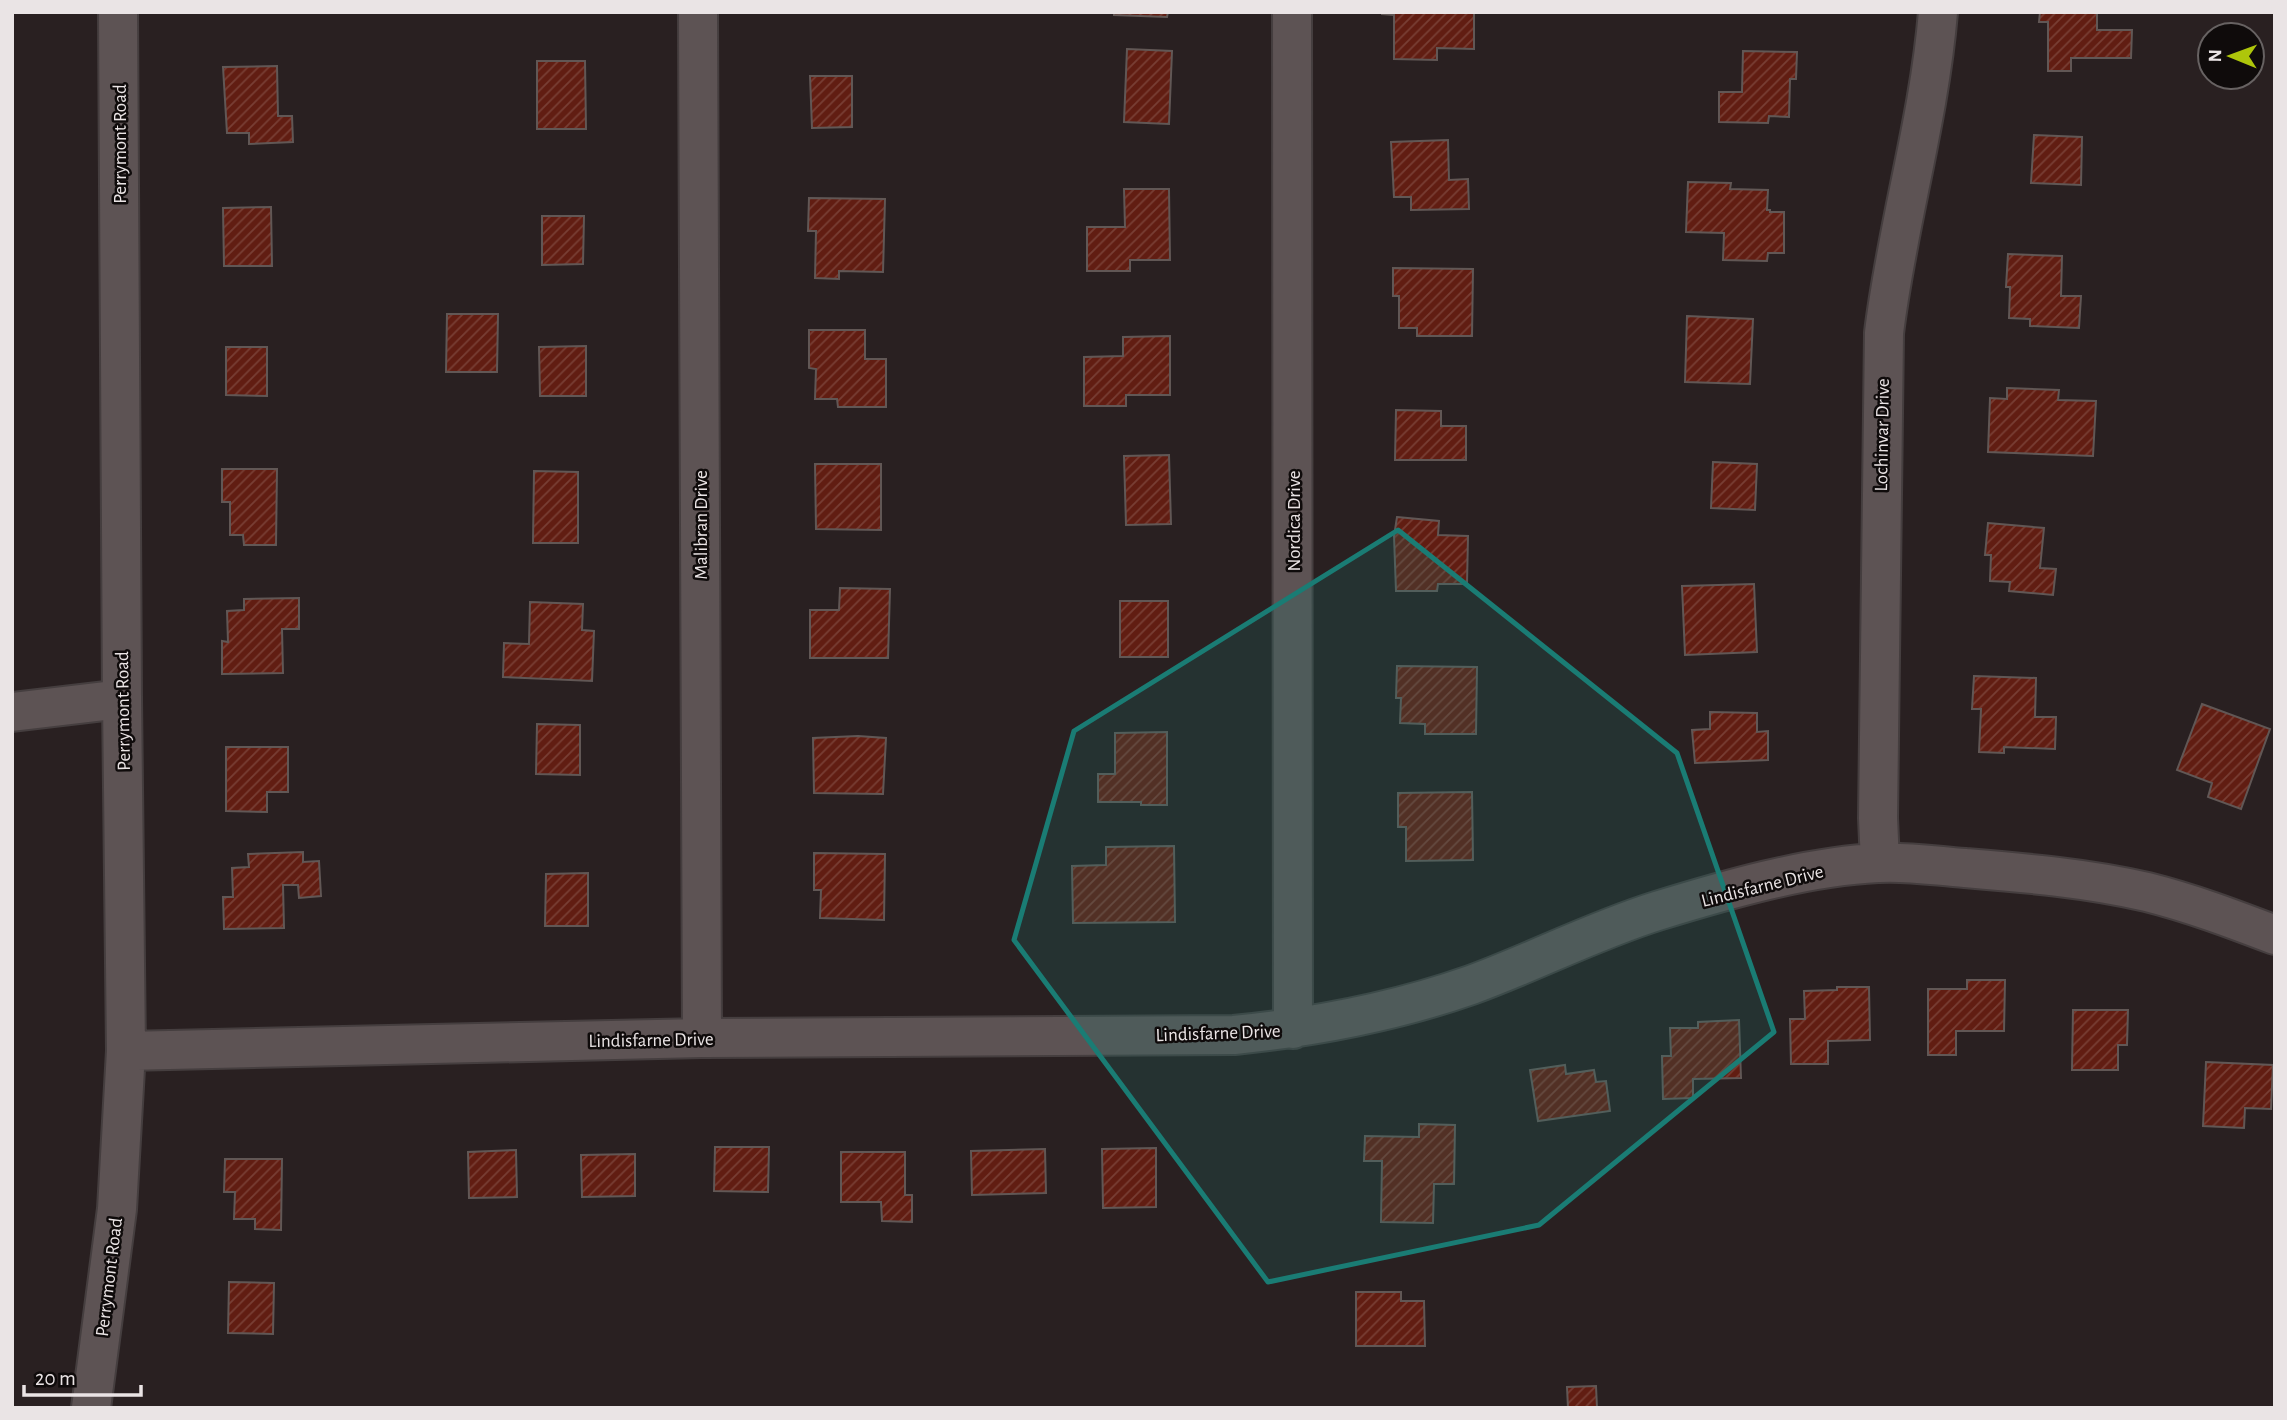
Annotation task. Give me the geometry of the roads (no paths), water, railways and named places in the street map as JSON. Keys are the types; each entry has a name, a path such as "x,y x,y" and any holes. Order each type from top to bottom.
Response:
{"street":[{"name":"Perrymont Road","path":"91,1408 117,1209 127,1051 118,12"},
{"name":"Malibran Drive","path":"698,12 702,1038"},
{"name":"Nordica Drive","path":"1292,12 1293,1029"},
{"name":"Lochinvar Drive","path":"1880,862 1878,818 1884,333 1889,288 1932,73 1938,12"},
{"path":"12,712 122,699"},
{"name":"Lindisfarne Drive","path":"127,1051 702,1038 1234,1035 1293,1029 1373,1013 1473,984 1579,939 1656,911 1821,869 1880,862 2028,873 2145,892 2189,904 2275,935"}]}
